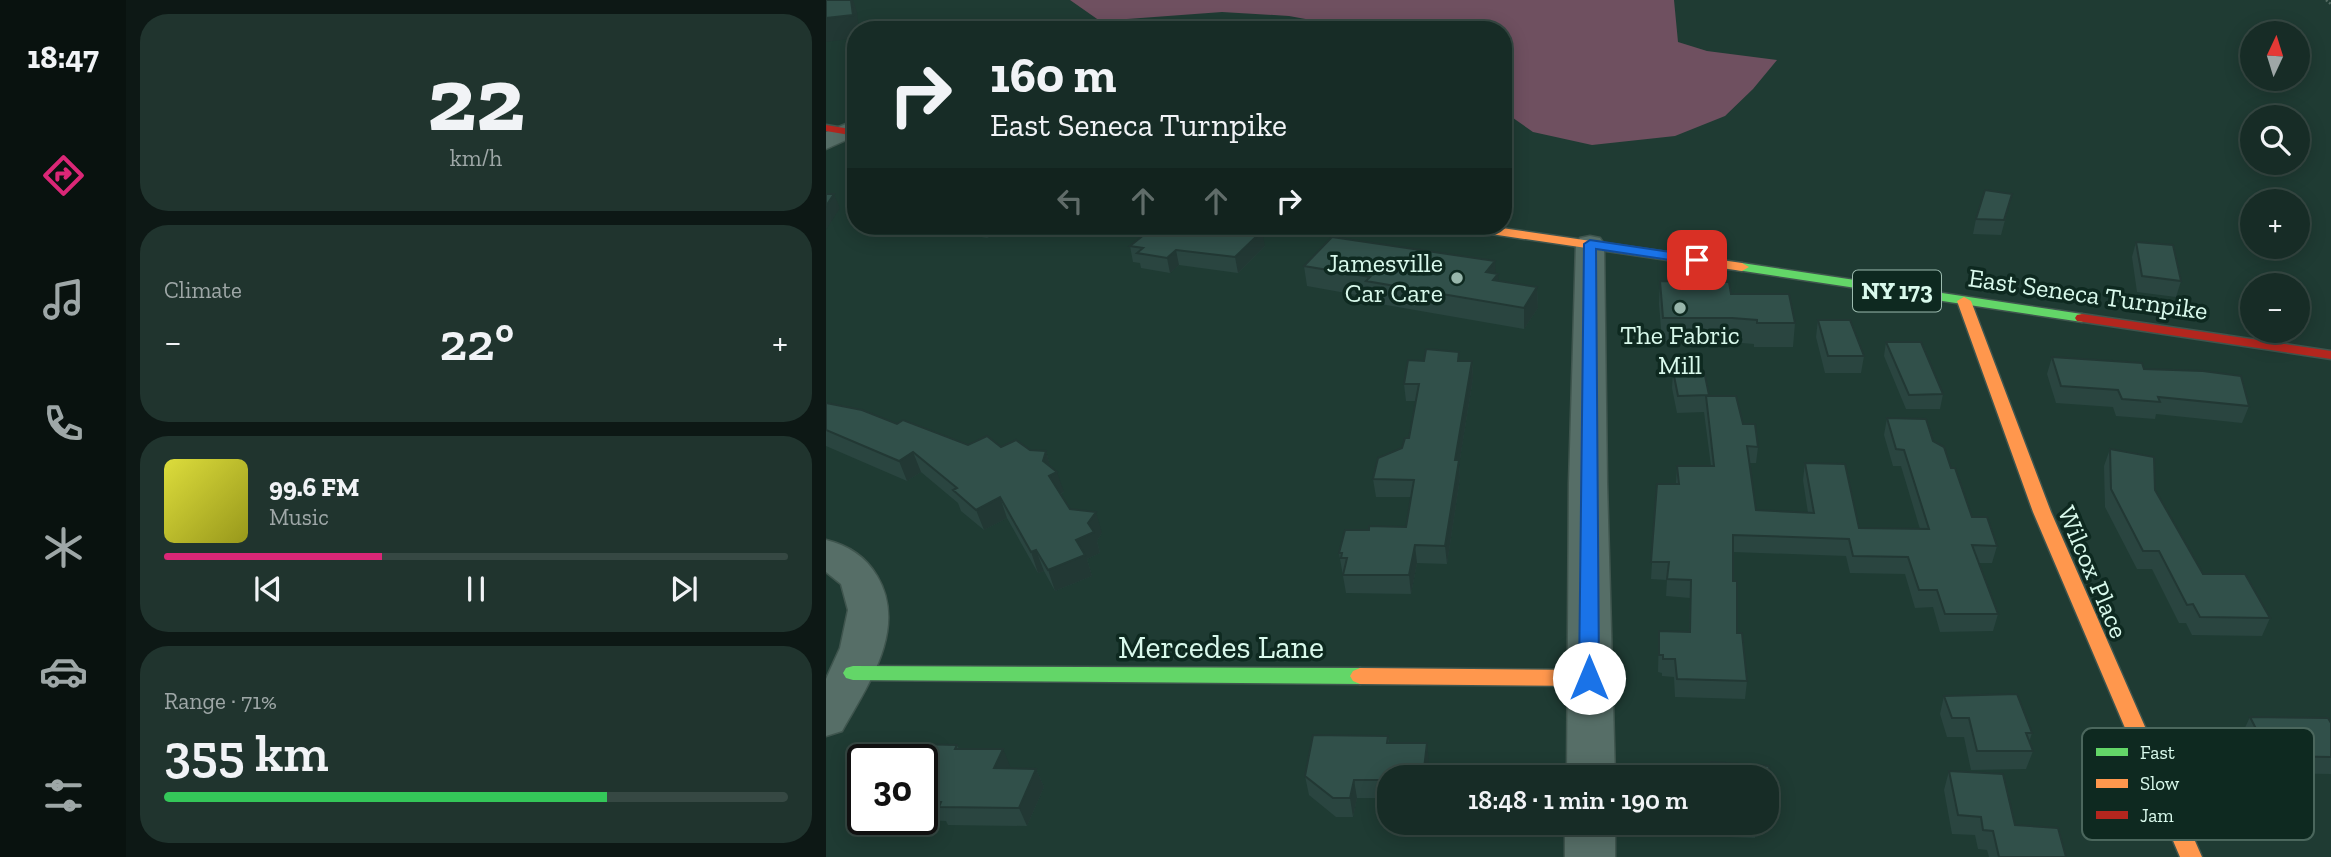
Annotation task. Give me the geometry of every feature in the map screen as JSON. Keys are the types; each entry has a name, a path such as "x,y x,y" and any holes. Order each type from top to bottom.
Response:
{"street":[{"name":"East Seneca Turnpike","path":"1512,233 2331,355"},
{"path":"1590,244 1591,765"},
{"name":"Wilcox Place","path":"1964,301 2044,523 2134,728"},
{"path":"826,553 858,576 870,606 863,648 853,673 826,718"},
{"name":"Mercedes Lane","path":"853,673 1589,678"},
{"path":"1590,835 1590,857"},
{"name":"Wilcox Place","path":"2184,840 2191,857"}],"path":[{"path":"2326,0 2331,4"}],"shaded area":[{"path":"1070,0 1674,0 1678,42 1707,51 1777,60 1753,89 1725,116 1675,136 1592,145 1533,132 1512,117 1512,21 1316,21 1289,16 1222,12 1100,21"}],"building":[{"path":"826,0 851,0 853,15 826,18"},
{"path":"1985,190 2012,194 2004,220 1976,219"},
{"path":"826,194 834,194 826,206"},
{"path":"1144,235 1258,235 1235,257 1176,250 1167,258 1137,253 1143,248 1130,246"},
{"path":"1332,237 1495,261 1486,272 1498,274 1493,280 1537,287 1524,308 1366,281 1370,277 1304,266"},
{"path":"2136,242 2173,245 2181,281 2142,276"},
{"path":"1660,281 1729,282 1731,294 1789,294 1795,323 1757,323 1757,320 1732,318 1663,318"},
{"path":"1818,320 1850,320 1864,356 1828,356"},
{"path":"1886,342 1921,342 1943,394 1909,395"},
{"path":"1426,349 1459,352 1458,361 1472,361 1455,460 1459,460 1445,546 1415,545 1409,575 1343,575 1347,558 1341,558 1342,553 1339,553 1345,530 1369,530 1369,526 1406,527 1414,480 1373,479 1378,458 1402,448 1405,438 1409,438 1419,384 1404,384 1408,360 1424,361"},
{"path":"2052,357 2142,363 2144,369 2203,371 2241,376 2249,406 2158,397 2160,402 2122,399 2118,390 2061,386"},
{"path":"1673,371 1704,371 1709,395 1678,396"},
{"path":"1706,396 1736,396 1743,424 1755,424 1758,447 1747,446 1756,510 1814,513 1805,463 1845,464 1859,528 1929,529 1904,450 1896,449 1887,418 1926,419 1933,441 1944,447 1951,468 1955,468 1972,517 1987,517 1997,546 1972,545 1998,614 1945,614 1937,590 1919,590 1908,557 1853,556 1849,539 1733,535 1733,581 1737,581 1737,633 1742,633 1747,681 1677,679 1675,659 1663,659 1663,655 1659,655 1659,631 1690,632 1691,580 1667,579 1669,562 1651,562 1657,484 1679,484 1677,466 1714,466"},
{"path":"826,403 862,410 897,424 903,420 968,445 987,436 1001,447 1016,440 1030,450 1046,451 1043,461 1057,472 1049,476 1070,509 1096,512 1088,523 1094,532 1076,540 1085,555 1048,570 1036,550 1031,552 1000,497 976,510 953,490 957,488 913,452 899,461 826,430"},
{"path":"2110,449 2154,457 2155,490 2203,574 2245,574 2270,618 2200,617 2193,604 2187,605 2159,551 2143,551 2111,489"},
{"path":"2017,694 2032,733 2026,733 2033,751 1977,751 1969,718 1952,718 1944,696"},
{"path":"2250,717 2328,718 2331,723 2331,757 2314,757 2314,728 2256,728"},
{"path":"1313,735 1388,736 1387,743 1427,743 1424,765 1377,765 1377,780 1354,780 1350,798 1333,798 1305,776"},
{"path":"938,745 957,745 955,749 1003,749 994,768 1036,769 1019,808 939,807 941,802 938,802"},
{"path":"1711,762 1754,765 1711,765"},
{"path":"1949,771 2003,774 2015,825 2058,828 2066,857 1999,857 1993,831 1983,830 1981,817 1958,815"}],"traffic: fast":[{"path":"1742,267 2082,318"},
{"path":"853,673 1360,676"}],"traffic: slow":[{"path":"1512,233 1742,267"},
{"path":"1964,301 2042,512 2135,728"},
{"path":"1360,676 1589,678"},
{"path":"2184,840 2191,857"}],"traffic: jam":[{"path":"826,128 847,132"},
{"path":"2082,318 2331,355"}],"place":[{"name":"Jamesville Car Care","path":"1457,278"},
{"name":"The Fabric Mill","path":"1680,308"}],"route":[{"path":"1589,678 1590,244 1697,260"}]}
